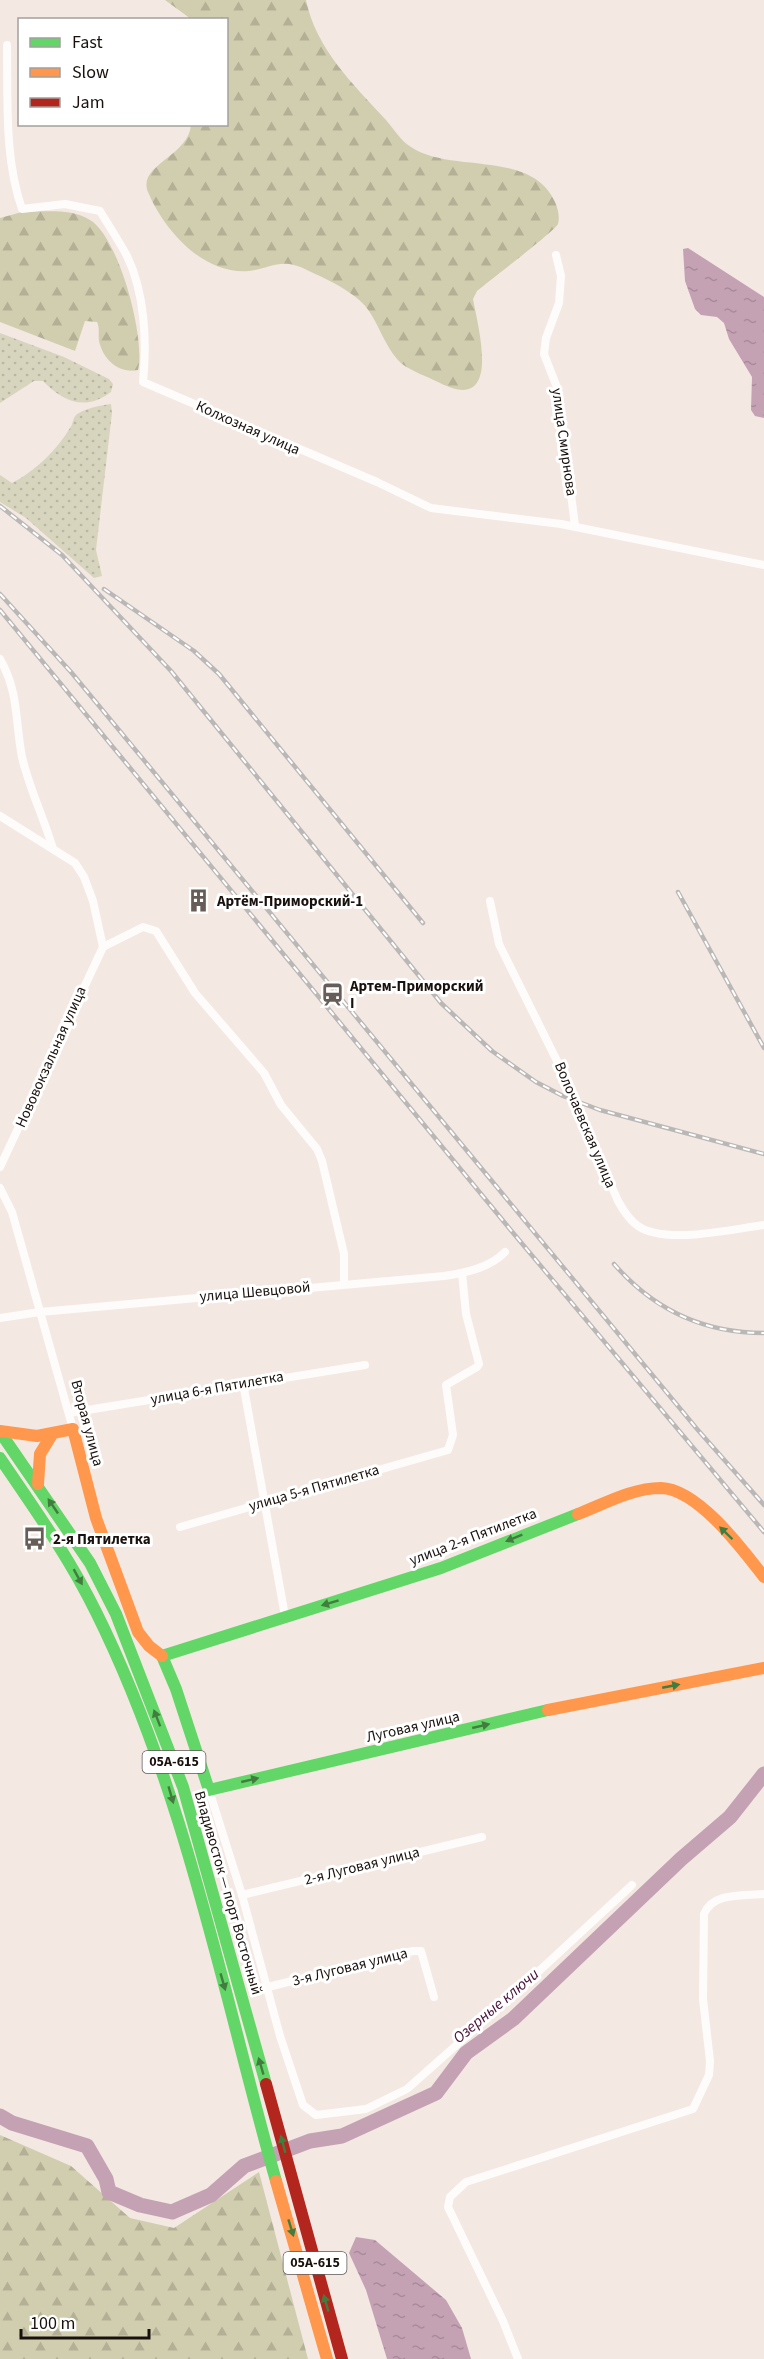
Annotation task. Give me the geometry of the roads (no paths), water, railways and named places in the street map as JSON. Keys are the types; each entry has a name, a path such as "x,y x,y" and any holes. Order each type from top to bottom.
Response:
{"main road":[{"path":"0,1431 26,1437 51,1436 73,1429"},
{"name":"Вторая улица","path":"73,1429 96,1518 138,1632 148,1647 162,1656"},
{"name":"Владивосток — порт Восточный","path":"0,1431 90,1563 116,1614 183,1787 278,2122 342,2359"},
{"path":"38,1484 40,1454 51,1436"},
{"name":"Владивосток — порт Восточный","path":"0,1458 51,1530 81,1583 127,1676 169,1787 273,2172 327,2359"},
{"name":"улица 2-я Пятилетка","path":"162,1656 441,1568 637,1491 661,1488 677,1491 732,1538 764,1577"},
{"path":"162,1656 176,1689 209,1790"},
{"name":"Луговая улица","path":"209,1790 557,1708 764,1668"}],"street":[{"name":"Колхозная улица","path":"7,45 8,115 16,191 22,209 64,204 83,206 100,212 127,257 135,278 144,330 143,382 431,508 575,526 764,565"},
{"name":"улица Смирнова","path":"556,255 561,276 559,303 544,345 560,401 575,526"},
{"path":"0,658 9,674 17,703 23,760 53,849"},
{"path":"0,816 75,863 84,877 98,919 103,946 143,927 156,931 212,1016 239,1042 264,1073 281,1105 317,1149 344,1254 344,1284"},
{"name":"Волочаевская улица","path":"490,901 499,944 559,1065 618,1201 627,1216 638,1227 666,1236 764,1225"},
{"name":"Нововокзальная улица","path":"0,1167 103,946"},
{"name":"Вторая улица","path":"0,1188 12,1212 73,1429"},
{"name":"улица Шевцовой","path":"0,1318 40,1312 462,1273 498,1260 505,1252"},
{"name":"улица 5-я Пятилетка","path":"180,1527 448,1450 453,1443 453,1435 446,1385 479,1364 466,1314 462,1273"},
{"name":"улица 6-я Пятилетка","path":"69,1413 365,1365"},
{"path":"243,1383 285,1616"},
{"path":"209,1790 242,1895 280,2036 303,2105 316,2115 366,2109 407,2089 525,1985 632,1885"},
{"name":"2-я Луговая улица","path":"242,1895 482,1837"},
{"path":"518,2359 469,2248 452,2218 448,2207 450,2197 466,2182 693,2109 709,2075 710,2061 703,1999 704,1914 707,1906 721,1898 764,1894"},
{"name":"3-я Луговая улица","path":"268,1987 413,1951 421,1951 434,1997"}],"water":[{"path":"688,248 764,297 764,418 755,416 751,410 752,377 729,339 724,323 717,317 701,315 695,309 685,281 683,249"},
{"path":"356,2237 375,2240 446,2300 462,2328 471,2359 387,2359 366,2290 349,2253"}],"waterway":[{"name":"Озерные ключи","path":"0,2116 12,2123 87,2146 106,2179 109,2192 140,2205 172,2212 211,2195 244,2166 310,2141 342,2136 436,2093 466,2053 513,2019 681,1859 730,1817 764,1774"}],"railway":[{"path":"0,506 62,555 171,671 441,1003 492,1051 536,1082 563,1096 600,1110 764,1154"},
{"path":"104,589 194,651 219,674 423,923"},
{"path":"0,594 71,672 697,1429 764,1505"},
{"path":"0,610 514,1234 764,1532"},
{"path":"678,892 764,1048"},
{"path":"614,1264 646,1294 681,1316 720,1329 764,1333"}],"place":[{"name":"Артём-Приморский-1","path":"199,901"},
{"name":"Артем-Приморский I","path":"332,995"},
{"name":"2-я Пятилетка","path":"35,1539"}]}
